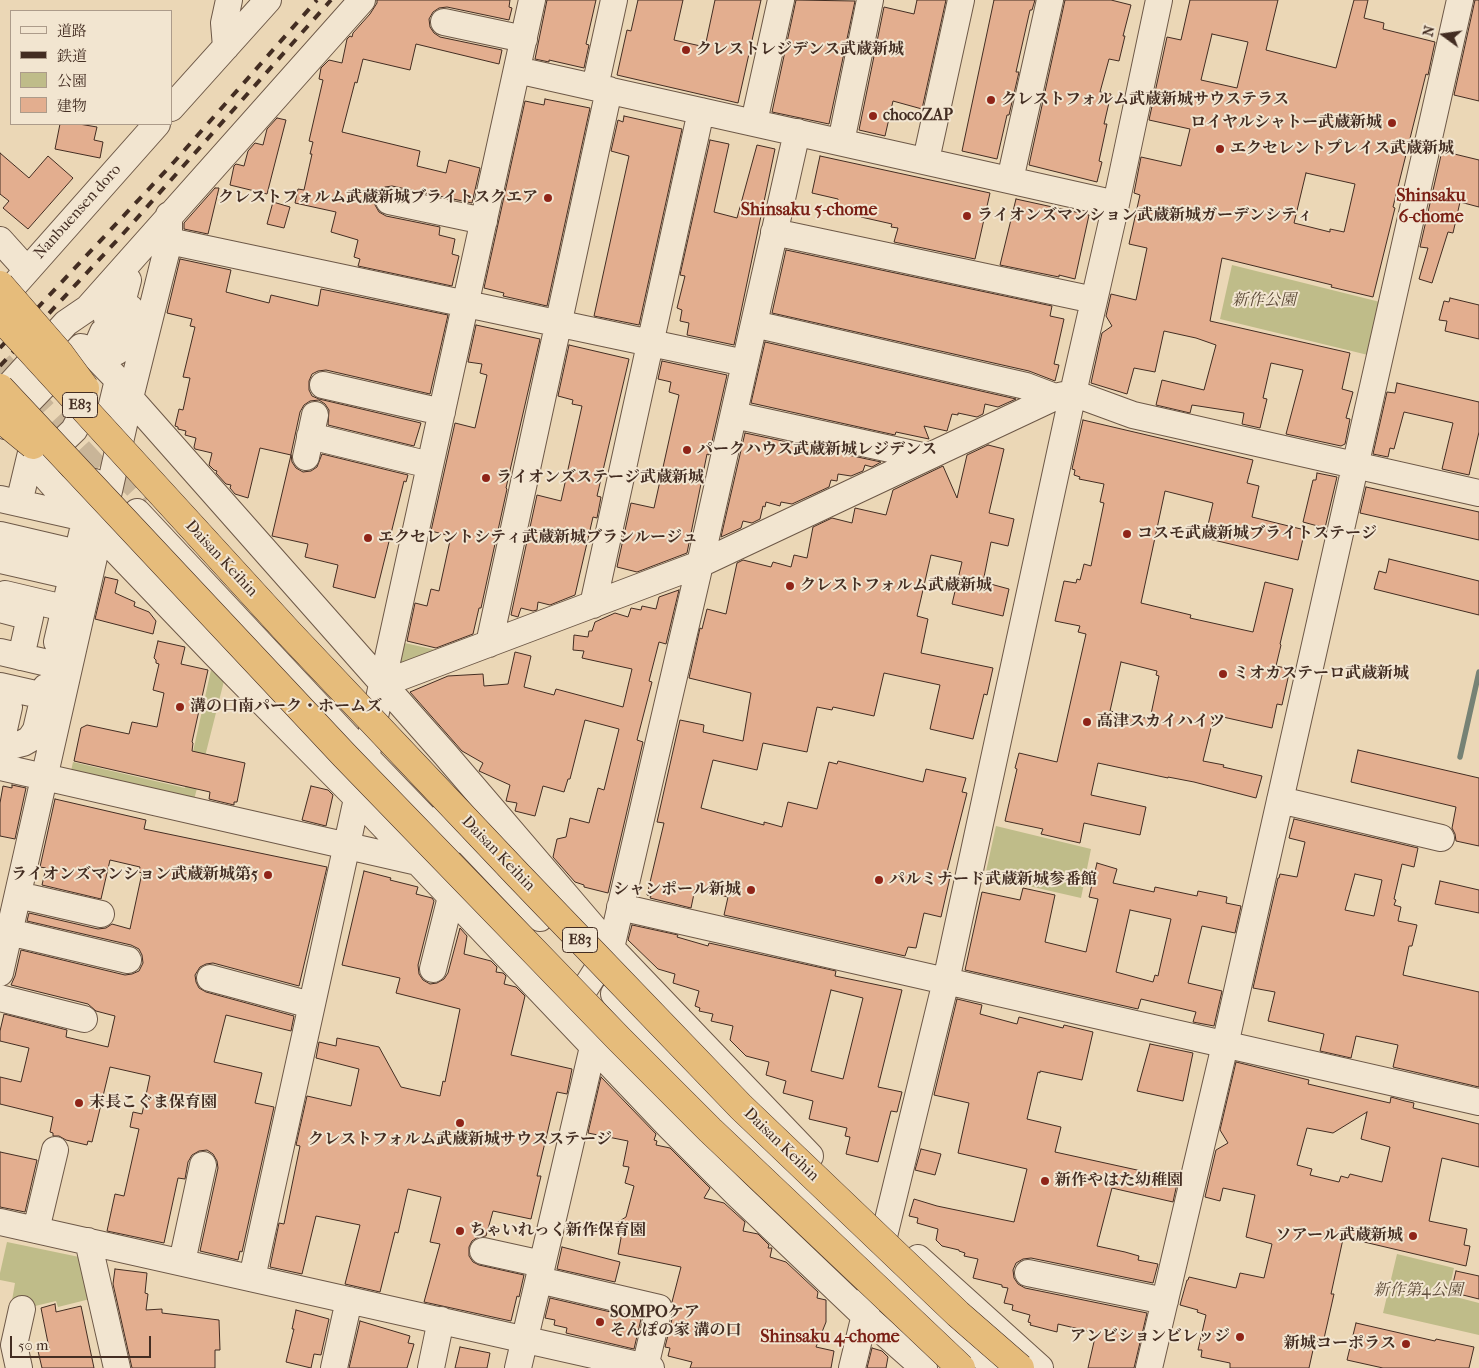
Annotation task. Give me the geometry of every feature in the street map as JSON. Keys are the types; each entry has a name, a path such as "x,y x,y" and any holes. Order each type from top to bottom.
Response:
{"highway":[{"path":"0,285 60,354 143,506"},
{"name":"Daisan Keihin","path":"0,317 54,381 108,405 143,506 345,756 620,1040 717,1136 961,1368"},
{"name":"Daisan Keihin","path":"0,388 143,506 296,640 741,1107 958,1314 1020,1368"},
{"path":"0,418 143,506"}],"street":[{"path":"226,47 224,23 229,0"},
{"path":"172,107 268,0"},
{"path":"0,396 66,323 88,308 169,228 362,0"},
{"path":"252,1278 532,0"},
{"path":"489,644 558,323 602,89 614,0"},
{"path":"754,122 781,0"},
{"path":"841,142 870,0"},
{"path":"926,160 961,0"},
{"path":"1010,180 1050,0"},
{"path":"852,1368 946,981 1064,395 1094,300 1159,0"},
{"path":"1149,1368 1226,1044 1460,0"},
{"path":"444,22 524,39"},
{"path":"517,70 1116,204"},
{"path":"593,604 700,110"},
{"name":"Nanbuensen doro","path":"0,301 156,125"},
{"path":"566,1019 611,948 797,132"},
{"path":"389,201 484,220"},
{"path":"169,228 466,303 745,363"},
{"path":"0,973 9,932 12,895 44,777 44,696 64,608 84,535 108,405 169,228"},
{"path":"774,232 1094,300"},
{"path":"0,240 27,270"},
{"path":"84,535 62,491 54,486 46,477 45,464 52,450 74,430 81,417 108,405 117,381 111,320"},
{"path":"45,732 108,405 111,320"},
{"path":"0,432 54,381 78,348 83,346 111,320"},
{"path":"754,324 1064,395 1133,415 1479,493"},
{"path":"382,684 700,564 1064,395"},
{"path":"108,405 382,684 445,754 611,948 747,1091 885,1229 1040,1368"},
{"path":"430,465 317,412 442,412"},
{"path":"734,415 927,457"},
{"path":"40,419 6,505 84,535 216,654 357,798 566,1019 731,1188 864,1315 924,1368"},
{"path":"143,506 368,748 509,886 590,981 713,1118 876,1266 996,1368"},
{"path":"0,555 84,535"},
{"path":"14,596 64,608"},
{"path":"0,751 9,708 5,676 30,617 14,596"},
{"path":"5,676 52,664"},
{"path":"5,676 44,696"},
{"path":"0,751 23,743 45,732"},
{"path":"0,751 44,777 418,862"},
{"path":"1280,800 1441,838"},
{"path":"12,895 101,914"},
{"path":"433,969 451,897"},
{"path":"620,907 1479,1102"},
{"path":"9,932 128,960"},
{"path":"210,978 246,979 311,1005"},
{"path":"0,998 84,1019"},
{"path":"518,1368 593,1047"},
{"path":"36,1230 55,1150"},
{"path":"182,1262 203,1164"},
{"path":"0,1222 648,1367 659,1308 540,1272 483,1252"},
{"path":"88,1241 117,1368"},
{"path":"876,1266 980,1368"},
{"path":"1028,1273 1165,1301"},
{"path":"334,1368 349,1300"},
{"path":"19,1368 14,1345 22,1309"},
{"path":"431,1368 441,1320"}],"green space":[{"name":"新作公園","path":"1232,265 1380,302 1368,355 1220,319"},
{"path":"400,642 441,651 398,667"},
{"path":"211,670 224,681 194,800 71,771 73,762 185,788"},
{"path":"996,826 1091,849 1081,898 985,876"},
{"path":"7,1242 84,1258 94,1298 58,1307 56,1301 10,1312 15,1283 0,1280"},
{"name":"新作第4公園","path":"1397,1254 1454,1268 1448,1295 1479,1303 1479,1335 1383,1313"}],"building":[{"path":"377,0 510,0 509,7 512,8 509,20 447,7 439,8 433,12 429,19 430,27 440,37 502,50 499,64 416,44 410,70 363,59 342,132 420,151 417,166 446,173 449,160 480,168 472,203 392,186 378,191 374,197 375,205 379,212 386,216 440,227 439,235 455,239 452,254 459,256 452,286 358,266 360,259 354,257 358,240 331,232 336,212 295,203 298,189 304,190 312,154 310,154 313,142 309,141 323,80 319,79 321,68 329,60 342,63 347,39 350,36 352,37 353,33 370,14"},
{"path":"547,0 596,0 586,44 589,45 584,68 549,60 549,62 535,59"},
{"name":"クレストレジデンス武蔵新城","path":"638,0 683,0 674,40 705,47 715,0 761,0 738,103 617,75 627,30 631,31"},
{"path":"796,0 855,1 829,124 772,112"},
{"path":"917,0 946,0 922,109 893,101 885,136 859,130 884,7 914,14"},
{"name":"クレストフォルム武蔵新城サウステラス","path":"994,0 1035,0 1032,10 1030,10 1016,72 1019,72 997,159 962,151"},
{"path":"1065,0 1111,0 1131,5 1119,61 1109,59 1100,92 1111,94 1104,124 1107,124 1099,161 1102,162 1097,182 1029,165"},
{"path":"1190,0 1278,0 1266,50 1336,68 1354,0 1368,0 1364,18 1384,23 1383,29 1435,42 1393,207 1395,208 1373,297 1222,258 1210,321 1350,353 1342,389 1353,392 1346,418 1350,419 1345,444 1341,446 1286,434 1303,370 1271,363 1263,398 1267,399 1260,428 1242,424 1244,413 1192,405 1190,413 1156,405 1162,380 1204,390 1216,345 1196,338 1164,331 1155,372 1134,368 1127,394 1091,383 1102,333 1112,326 1106,316 1111,294 1136,300 1147,248 1129,244 1140,195 1134,193 1141,157 1181,166 1190,129 1149,120 1167,37 1181,40","holes":["1212,34 1248,42 1237,88 1201,80","1306,173 1355,184 1344,232 1330,229 1330,232 1294,223"]},
{"path":"1475,0 1479,0 1479,101 1454,95"},
{"name":"クレストフォルム武蔵新城ブライトスクエア","path":"545,99 590,108 547,306 503,296 504,293 484,288 525,101 544,105"},
{"path":"624,116 682,129 639,325 594,316 629,156 611,151 618,120 623,122"},
{"path":"277,118 286,120 267,194 230,185 234,166 236,164 244,166 248,151 255,143 263,145 267,129"},
{"path":"60,125 97,127 94,140 103,142 100,158 55,149"},
{"path":"710,140 729,144 714,212 737,218 757,145 775,149 734,345 687,335 689,323 680,321 682,310 677,308 685,276 680,275"},
{"path":"1442,151 1479,160 1479,207 1460,202 1453,233 1448,232 1432,283 1419,279 1428,248 1420,247"},
{"path":"0,153 29,178 48,156 73,178 28,229 3,208 9,201 0,194"},
{"path":"820,156 990,193 975,259 894,242 898,228 891,227 892,224 861,217 862,212 837,207 838,199 812,193"},
{"path":"215,188 219,188 208,234 184,229 184,223"},
{"path":"1016,199 1089,215 1075,279 1000,265"},
{"path":"273,202 290,207 284,228 267,224"},
{"path":"786,250 1052,306 1050,316 1064,319 1054,364 1059,365 1055,381 1029,371 772,313"},
{"path":"180,259 231,270 226,292 269,303 271,295 318,306 321,289 448,315 430,394 326,370 312,374 309,381 309,390 312,396 319,399 421,423 414,446 328,425 329,410 319,400 310,401 304,405 300,412 291,454 292,462 296,468 303,472 311,471 317,467 322,454 408,475 406,482 404,481 375,598 333,587 338,565 305,557 308,544 272,536 291,455 260,448 248,498 235,494 230,488 231,485 226,484 216,473 217,471 209,465 212,453 195,449 196,438 185,435 186,431 175,426 179,409 183,410 190,378 183,377 195,327 190,326 192,319 167,313"},
{"path":"1450,298 1479,305 1479,339 1445,331 1447,321 1439,320 1444,301 1449,302"},
{"name":"ライオンズステージ武蔵新城","path":"476,325 540,339 481,608 479,608 473,634 436,648 407,641 415,603 427,606 431,589 439,591 451,536 431,531 455,423 475,428 487,375 480,373 482,364 468,362"},
{"path":"765,342 1016,399 998,407 985,404 983,414 977,417 958,413 958,415 952,414 947,431 924,426 929,439 896,432 895,435 751,403"},
{"path":"569,345 629,359 597,496 601,497 597,518 593,517 575,595 550,605 538,602 537,610 533,611 521,608 518,617 511,615 537,495 561,501 582,406 572,404 573,400 558,396"},
{"name":"パークハウス武蔵新城レジデンス","path":"662,361 727,375 709,455 707,454 687,553 637,572 617,567 631,503 654,508 679,395 669,392 671,382 658,379"},
{"path":"1397,383 1479,402 1479,432 1469,475 1442,469 1453,423 1404,412 1394,449 1390,448 1388,457 1373,454 1387,392 1395,393"},
{"path":"1083,420 1253,460 1247,483 1259,486 1252,517 1305,530 1298,560 1205,538 1213,503 1165,491 1141,603 1191,615 1190,618 1253,632 1265,582 1293,589 1276,666 1290,669 1282,705 1277,704 1272,728 1214,716 1203,761 1262,776 1256,798 1194,782 1098,763 1091,795 1146,807 1140,835 1084,823 1080,843 1041,834 1043,829 1005,821 1019,753 1057,762 1086,634 1078,632 1080,626 1055,621 1064,581 1076,583 1077,579 1080,580 1084,564 1091,566 1104,503 1100,502 1104,484 1079,479 1080,477 1074,475 1075,470 1072,469","holes":["1121,662 1157,671 1156,675 1159,676 1150,719 1110,711"]},
{"path":"745,433 881,462 872,467 865,465 863,471 851,476 838,474 837,481 831,480 829,487 792,504 781,502 780,506 766,502 760,519 752,523 743,521 741,528 721,537"},
{"path":"988,445 1004,449 989,513 1014,519 1008,546 991,542 983,582 1009,589 1003,616 952,604 962,562 931,555 917,616 928,619 921,653 993,668 987,695 984,694 973,739 930,729 940,685 884,673 874,716 833,707 832,710 817,707 807,752 763,743 757,770 713,760 701,808 764,825 764,822 782,827 788,802 817,809 829,762 837,764 838,761 923,782 926,769 966,778 962,792 967,793 947,872 951,873 941,917 924,913 916,948 908,947 905,956 724,915 728,897 695,889 691,908 650,898 651,896 647,895 664,823 657,822 680,720 704,725 703,732 743,741 751,693 689,678 700,628 702,629 707,609 726,614 737,563 743,560 771,567 773,562 791,567 794,555 807,558 813,527 832,518 852,523 855,508 886,515 893,490 943,466 957,498 967,455"},
{"path":"1317,473 1337,477 1325,528 1303,522 1313,480 1316,480"},
{"path":"1366,487 1479,512 1479,540 1360,513"},
{"path":"1389,559 1479,581 1479,615 1374,589 1379,571 1386,573"},
{"path":"105,577 118,580 115,593 135,602 134,606 149,612 156,621 153,634 95,619"},
{"path":"679,590 666,644 659,642 649,681 652,682 637,740 643,742 608,893 584,887 584,885 575,882 553,857 557,839 566,837 570,818 589,823 598,788 604,790 619,729 585,720 570,779 568,779 564,792 543,786 535,816 515,811 517,803 506,801 510,785 479,771 483,763 462,751 410,692 448,676 483,674 484,686 508,684 515,652 531,656 524,687 554,695 556,689 623,707 632,669 582,658 584,651 573,650 574,635 588,637 589,631 592,631 595,622 615,613 628,617 631,608 641,610 642,606 656,609 659,597"},
{"name":"溝の口南パーク・ホームズ","path":"158,641 185,647 181,664 208,670 192,742 192,751 245,763 237,802 234,802 234,805 209,799 210,792 74,761 81,728 87,725 129,734 132,722 157,727 164,693 153,690 159,664 156,663 154,658"},
{"path":"1358,750 1479,778 1479,846 1456,841 1452,828 1456,807 1351,782"},
{"path":"12,785 26,788 15,839 0,836 0,803 3,786 12,788"},
{"path":"311,786 328,790 333,795 326,826 302,820"},
{"path":"55,799 146,820 144,829 327,867 299,986 213,963 200,967 195,975 199,988 206,992 294,1016 291,1031 226,1015 214,1062 262,1073 255,1103 274,1107 242,1252 240,1251 238,1260 200,1251 218,1168 213,1154 207,1150 199,1151 192,1155 188,1162 185,1179 178,1178 164,1243 107,1231 115,1194 124,1196 139,1129 130,1127 133,1112 142,1114 150,1076 110,1067 92,1142 88,1141 87,1145 66,1140 59,1136 53,1136 53,1133 50,1132 53,1117 0,1104 0,1077 21,1082 29,1048 0,1041 4,1014 67,1030 66,1037 108,1047 115,1016 96,1011 88,1004 11,985 21,950 125,975 139,971 143,963 139,949 131,945 27,921 29,913 98,929 106,928 112,924 130,929 142,873 139,872 140,867 110,860 101,899 42,885 46,868 40,867"},
{"path":"1294,819 1418,848 1414,867 1402,864 1394,899 1396,900 1394,905 1401,907 1398,921 1417,925 1412,946 1409,946 1403,975 1479,992 1479,1087 1393,1067 1398,1045 1356,1036 1351,1058 1320,1051 1324,1034 1268,1021 1275,992 1253,988 1278,878 1280,874 1297,877 1305,842 1289,838","holes":["1355,874 1382,880 1374,916 1345,910"]},
{"path":"1097,863 1117,869 1113,883 1154,892 1155,887 1197,896 1198,891 1227,897 1226,903 1241,906 1235,933 1202,926 1188,983 1222,991 1214,1026 1193,1022 1196,1012 1141,999 1138,1009 965,970 982,892 1020,900 1023,888 1055,895 1045,942 1086,952 1098,899 1089,897","holes":["1130,910 1171,919 1158,976 1155,975 1153,982 1116,972"]},
{"path":"364,871 418,887 416,894 432,898 434,901 418,965 419,974 423,980 430,984 444,979 448,973 460,928 467,936 464,954 491,961 497,967 496,972 503,973 506,976 504,984 516,987 525,996 511,1055 572,1069 567,1094 557,1092 537,1176 541,1176 531,1219 493,1211 486,1236 478,1237 472,1241 469,1247 469,1256 473,1262 524,1275 511,1321 424,1302 440,1244 430,1242 441,1197 408,1189 398,1233 395,1232 380,1292 345,1284 360,1225 316,1216 302,1274 270,1267 279,1223 284,1224 300,1146 296,1145 307,1096 351,1106 359,1069 316,1058 319,1042 336,1046 337,1038 379,1047 401,1087 440,1096 443,1081 445,1082 460,1009 396,993 400,978 342,965"},
{"path":"1440,881 1479,890 1479,913 1435,904"},
{"path":"632,925 678,935 677,937 708,946 709,943 836,971 835,976 902,990 878,1087 902,1092 897,1112 891,1111 878,1162 846,1154 850,1137 845,1136 847,1128 809,1119 813,1101 783,1093 786,1081 766,1075 769,1062 746,1056 730,1040 733,1026 711,1021 713,1014 699,1011 700,1008 695,1006 699,991 673,983 675,974 658,969 628,940","holes":["831,990 863,998 843,1079 811,1071"]},
{"path":"957,999 982,1005 980,1014 1017,1024 1019,1017 1063,1028 1064,1025 1093,1032 1082,1080 1038,1072 1027,1119 1061,1127 1055,1152 1178,1179 1173,1202 1112,1188 1097,1246 1139,1256 1138,1260 1158,1264 1153,1283 1031,1258 1023,1259 1016,1263 1013,1270 1014,1278 1018,1284 1025,1288 1147,1313 1134,1368 1088,1368 1096,1333 1058,1324 1057,1332 1030,1325 1031,1323 1028,1322 1030,1315 1012,1310 1013,1305 1004,1303 1008,1288 973,1278 978,1259 964,1256 965,1253 959,1250 942,1246 936,1240 938,1229 917,1223 918,1218 909,1216 914,1199 937,1206 1014,1222 1027,1169 958,1153 969,1103 934,1095"},
{"path":"1150,1044 1193,1053 1183,1101 1137,1091"},
{"path":"1236,1062 1309,1080 1308,1084 1390,1103 1391,1097 1414,1103 1413,1108 1479,1124 1479,1167 1442,1158 1429,1221 1467,1229 1464,1245 1470,1246 1466,1266 1347,1238 1346,1240 1343,1239 1331,1294 1334,1294 1323,1343 1315,1341 1309,1368 1230,1368 1230,1363 1201,1357 1202,1350 1198,1350 1206,1315 1197,1312 1198,1310 1180,1305 1187,1280 1189,1277 1236,1288 1240,1273 1264,1278 1272,1244 1246,1237 1255,1195 1223,1188 1220,1201 1205,1197 1216,1150 1228,1143 1220,1130","holes":["1367,1112 1361,1139 1390,1147 1382,1182 1350,1174 1348,1178 1341,1176 1339,1182 1310,1175 1312,1169 1297,1165 1307,1128 1333,1133"]},
{"path":"601,1077 656,1134 654,1140 657,1141 656,1145 670,1148 710,1188 704,1198 724,1203 745,1222 743,1231 758,1234 769,1245 768,1248 772,1248 770,1257 786,1262 818,1292 817,1298 826,1300 826,1322 816,1347 834,1351 831,1368 690,1368 692,1362 668,1356 670,1348 665,1347 674,1311 672,1302 681,1267 618,1254 621,1238 613,1225 626,1217 634,1186 625,1183 629,1167 623,1166 628,1141 588,1133"},
{"path":"921,1149 941,1154 935,1175 915,1170"},
{"path":"0,1152 37,1160 25,1212 0,1207"},
{"path":"562,1247 620,1262 615,1282 557,1269"},
{"path":"115,1269 147,1273 145,1293 148,1294 146,1310 162,1309 162,1313 219,1320 220,1350 215,1350 215,1368 132,1368 113,1284"},
{"path":"1456,1271 1479,1276 1479,1299 1451,1292"},
{"name":"SOMPOケア そんぽの家 溝の口","path":"550,1298 641,1319 634,1349 566,1333 567,1328 554,1325 555,1320 545,1318"},
{"path":"55,1304 56,1312 81,1306 94,1368 42,1368 38,1351 49,1348 41,1308"},
{"path":"296,1310 329,1319 321,1355 314,1354 311,1368 286,1362 294,1329 292,1329"},
{"path":"360,1321 410,1336 408,1343 414,1344 407,1368 349,1368"},
{"name":"新城コーポラス","path":"1356,1323 1435,1341 1436,1339 1474,1347 1469,1368 1383,1368 1347,1360"},
{"path":"460,1347 490,1353 487,1368 455,1368"},
{"path":"872,1348 882,1351 888,1357 886,1368 867,1368"}],"waterway":[{"path":"1460,757 1479,672"}],"tunnel":[{"path":"0,364 121,495"},
{"path":"119,468 148,499"}],"railway":[{"path":"0,348 174,162 317,0"},
{"path":"0,366 122,235 331,0"}],"place":[{"name":"クレストレジデンス武蔵新城","path":"686,50"},
{"name":"クレストフォルム武蔵新城サウステラス","path":"991,100"},
{"name":"chocoZAP","path":"873,116"},
{"name":"ロイヤルシャトー武蔵新城","path":"1392,123"},
{"name":"エクセレントプレイス武蔵新城","path":"1220,149"},
{"name":"クレストフォルム武蔵新城ブライトスクエア","path":"548,198"},
{"name":"ライオンズマンション武蔵新城ガーデンシティ","path":"967,216"},
{"name":"パークハウス武蔵新城レジデンス","path":"687,450"},
{"name":"ライオンズステージ武蔵新城","path":"486,478"},
{"name":"コスモ武蔵新城ブライトステージ","path":"1127,534"},
{"name":"エクセレントシティ武蔵新城ブランルージュ","path":"368,538"},
{"name":"クレストフォルム武蔵新城","path":"790,586"},
{"name":"ミオカステーロ武蔵新城","path":"1223,674"},
{"name":"溝の口南パーク・ホームズ","path":"180,707"},
{"name":"高津スカイハイツ","path":"1087,722"},
{"name":"ライオンズマンション武蔵新城第5","path":"268,875"},
{"name":"パルミナード武蔵新城参番館","path":"879,880"},
{"name":"シャンポール新城","path":"751,890"},
{"name":"末長こぐま保育園","path":"79,1103"},
{"name":"クレストフォルム武蔵新城サウスステージ","path":"460,1123"},
{"name":"新作やはた幼稚園","path":"1045,1181"},
{"name":"ちゃいれっく新作保育園","path":"460,1231"},
{"name":"ソアール武蔵新城","path":"1413,1236"},
{"name":"SOMPOケア そんぽの家 溝の口","path":"600,1322"},
{"name":"アンビションビレッジ","path":"1240,1337"},
{"name":"新城コーポラス","path":"1406,1344"}],"district":[{"name":"Shinsaku 6-chome","path":"1431,207"},
{"name":"Shinsaku 5-chome","path":"809,211"},
{"name":"Shinsaku 4-chome","path":"830,1338"}]}
